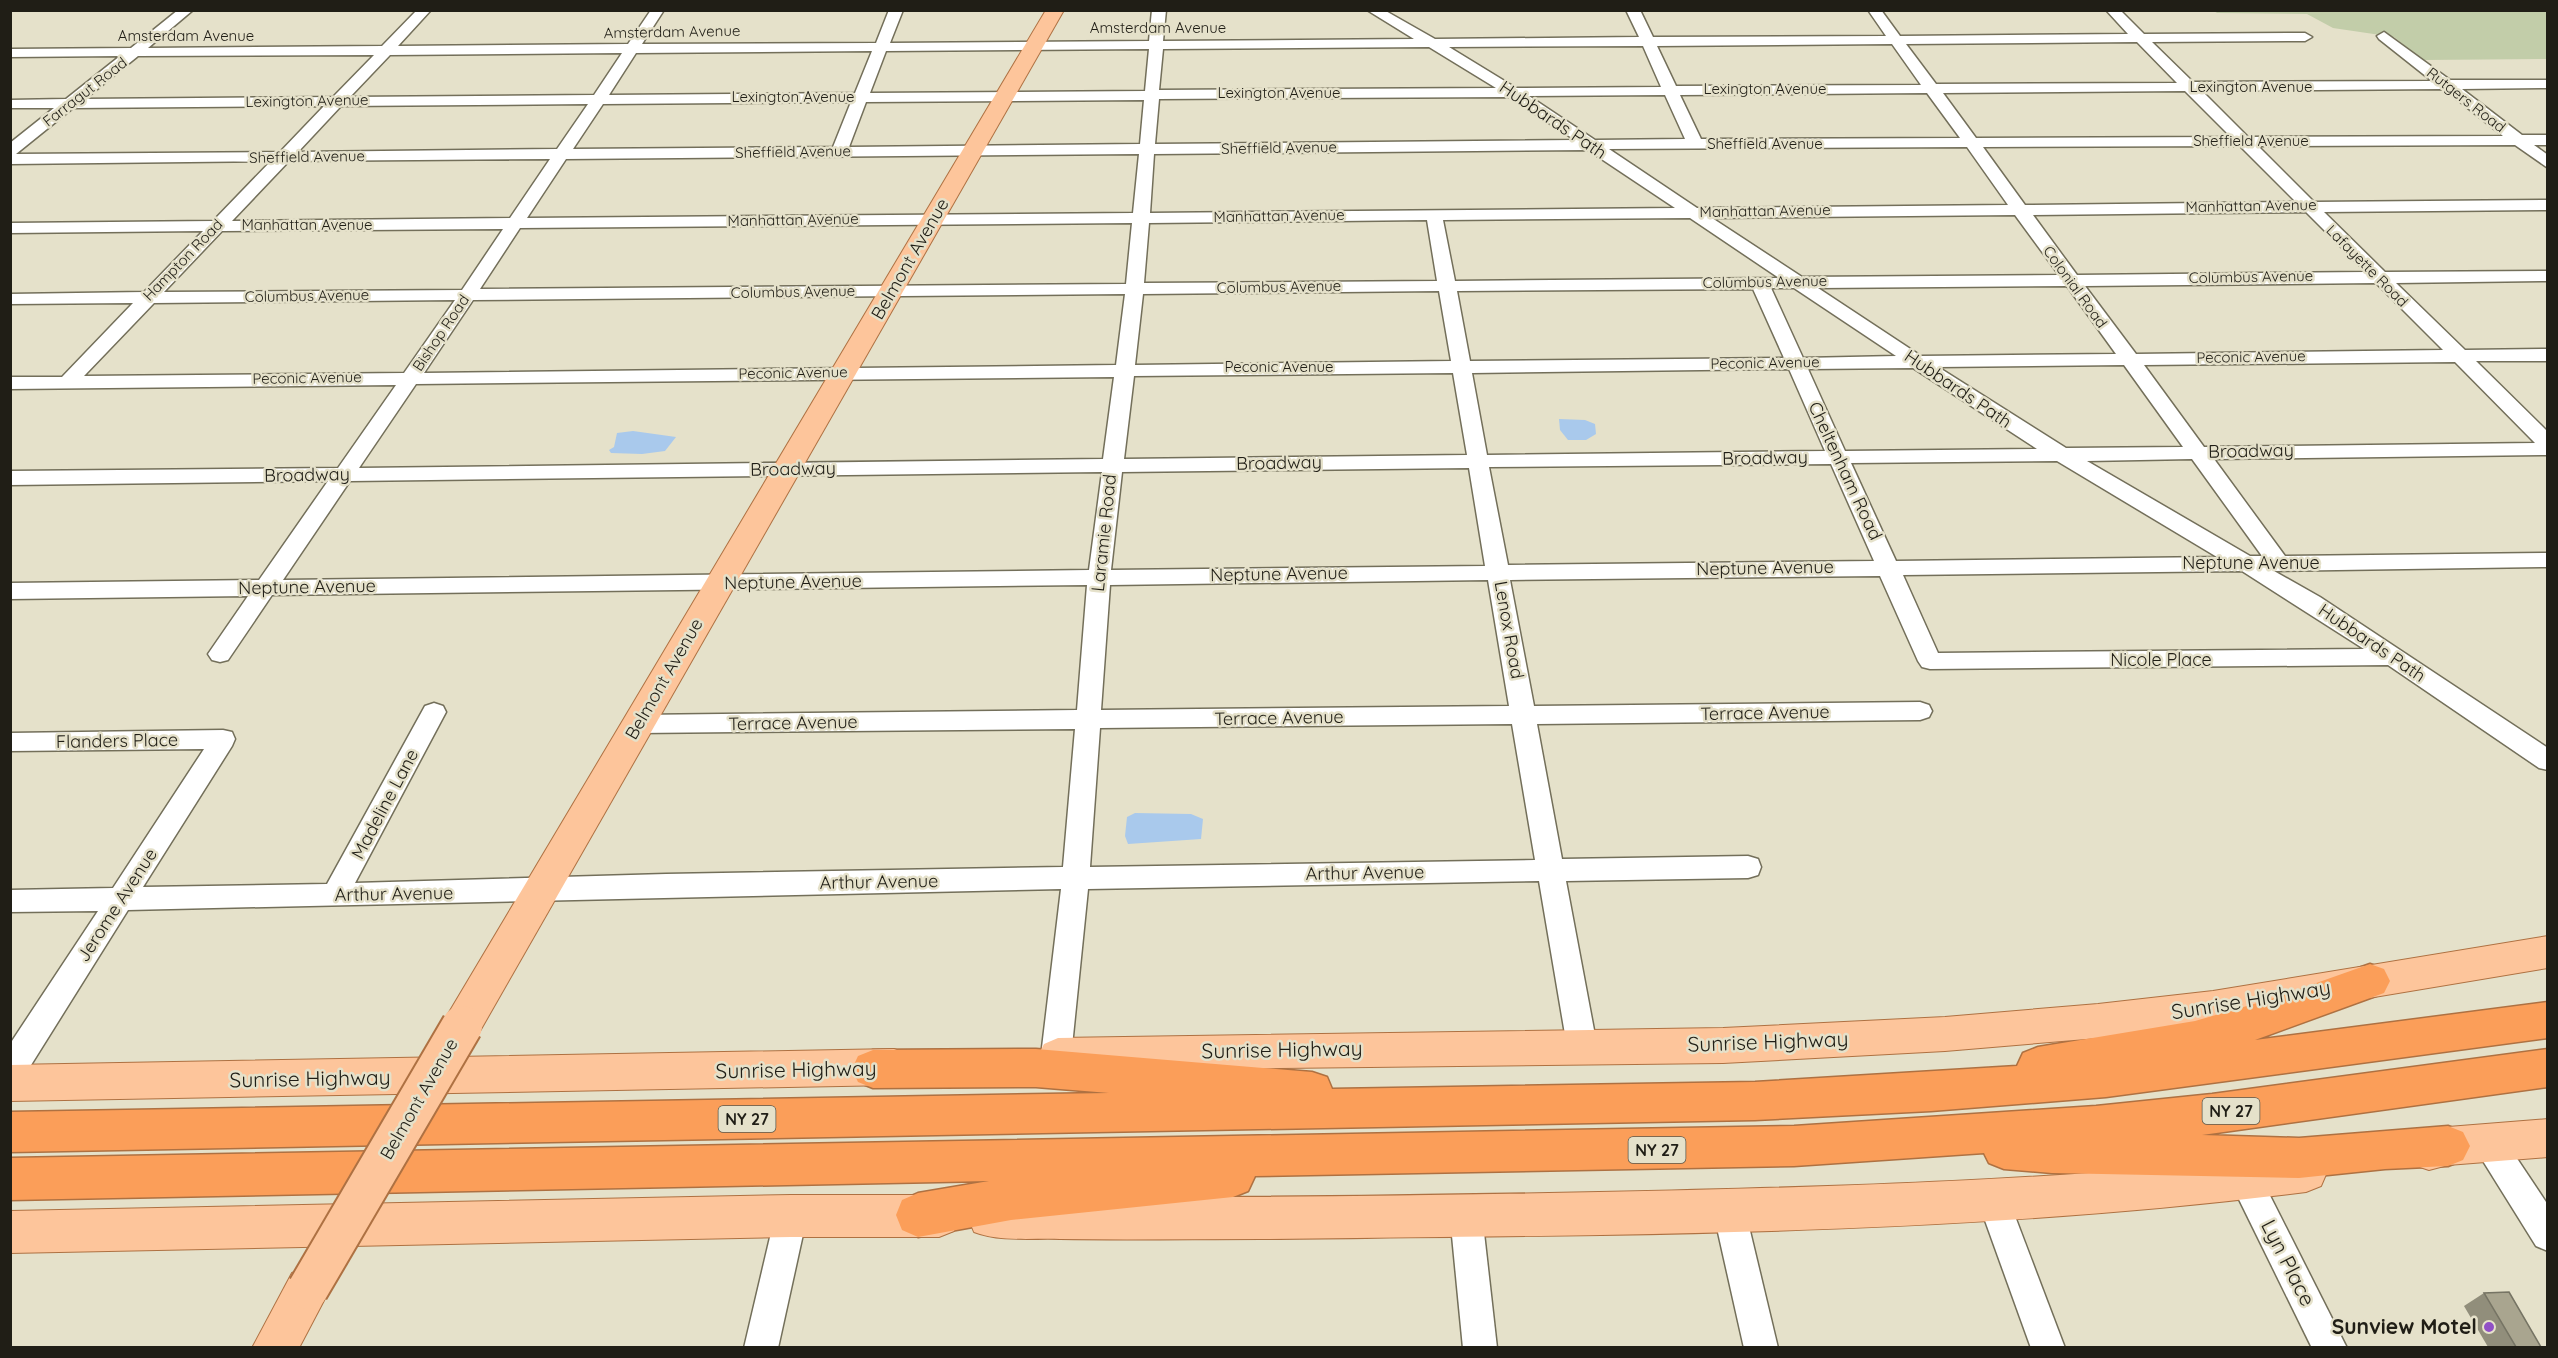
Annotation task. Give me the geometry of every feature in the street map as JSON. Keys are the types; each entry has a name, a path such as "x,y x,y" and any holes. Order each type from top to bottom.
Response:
{"highway":[{"path":"1931,1092 2070,1058 2145,1050 2186,1042 2291,1011 2370,981"},
{"name":"NY 27","path":"10,1132 1705,1103 1931,1092 2106,1078 2220,1065 2547,1020"},
{"name":"NY 27","path":"10,1179 1732,1148 1913,1140 2096,1126 2212,1114 2547,1068"},
{"path":"873,1069 1044,1069 1484,1106"},
{"path":"1913,1140 2052,1154 2103,1152 2300,1158 2385,1149 2469,1145"},
{"path":"918,1215 1011,1199 1190,1181 1402,1155"}],"main road":[{"name":"Belmont Avenue","path":"274,1347 1055,10"},
{"name":"Sunrise Highway","path":"10,1083 873,1069 952,1062 1176,1051 1582,1046 1887,1038 2037,1027 2218,1006 2547,952"},
{"path":"10,1232 791,1216 918,1215 1143,1221 1729,1210 1994,1201 2245,1179 2394,1159 2469,1145 2547,1138"}],"street":[{"name":"Farragut Road","path":"10,151 187,10"},
{"name":"Hampton Road","path":"68,382 281,157 425,10"},
{"name":"Bishop Road","path":"220,654 412,377 658,10"},
{"path":"839,151 896,10"},
{"name":"Laramie Road","path":"1056,1056 1076,878 1100,577 1135,288 1139,217 1159,10"},
{"name":"Hubbards Path","path":"1373,10 1511,91 2059,454 2312,603 2547,761"},
{"path":"1633,10 1695,144"},
{"name":"Colonial Road","path":"1874,10 2279,563"},
{"name":"Lafayette Road","path":"2112,10 2547,444"},
{"name":"Rutgers Road","path":"2384,36 2547,163"},
{"name":"Amsterdam Avenue","path":"10,53 2305,37"},
{"name":"Lexington Avenue","path":"10,104 2547,84"},
{"name":"Sheffield Avenue","path":"10,159 1695,144 2547,140"},
{"name":"Manhattan Avenue","path":"10,228 2547,205"},
{"name":"Lenox Road","path":"1434,214 1582,1046"},
{"name":"Columbus Avenue","path":"10,299 2547,276"},
{"name":"Cheltenham Road","path":"1759,282 1930,661"},
{"name":"Peconic Avenue","path":"10,383 2547,355"},
{"name":"Broadway","path":"10,478 2547,449"},
{"name":"Neptune Avenue","path":"10,591 1888,566 2547,560"},
{"name":"Nicole Place","path":"1930,661 2393,657"},
{"name":"Terrace Avenue","path":"638,724 1920,711"},
{"name":"Madeline Lane","path":"335,896 350,872 434,712"},
{"name":"Flanders Place","path":"10,742 223,739"},
{"name":"Jerome Avenue","path":"10,1071 223,739"},
{"name":"Arthur Avenue","path":"10,901 335,896 542,889 1076,878 1748,867"},
{"path":"2469,1145 2547,1234"},
{"name":"Lyn Place","path":"2245,1179 2330,1347"},
{"path":"1994,1201 2048,1347"},
{"path":"1729,1210 1761,1347"},
{"path":"1466,1215 1480,1347"},
{"path":"761,1347 791,1216"}],"green space":[{"path":"2214,11 2547,11 2547,59 2423,60 2394,37 2333,28 2307,14 2217,13"}],"water":[{"path":"1559,419 1585,420 1595,424 1596,434 1586,440 1568,440 1560,430"},
{"path":"633,431 676,437 665,451 642,454 611,453 609,450 614,447 617,433"},
{"path":"1135,813 1191,814 1203,819 1201,839 1128,844 1125,836 1127,817"}],"building":[{"path":"2509,1292 2541,1347 2516,1347 2484,1293"}],"place":[{"name":"Sunview Motel","path":"2489,1327"}]}
